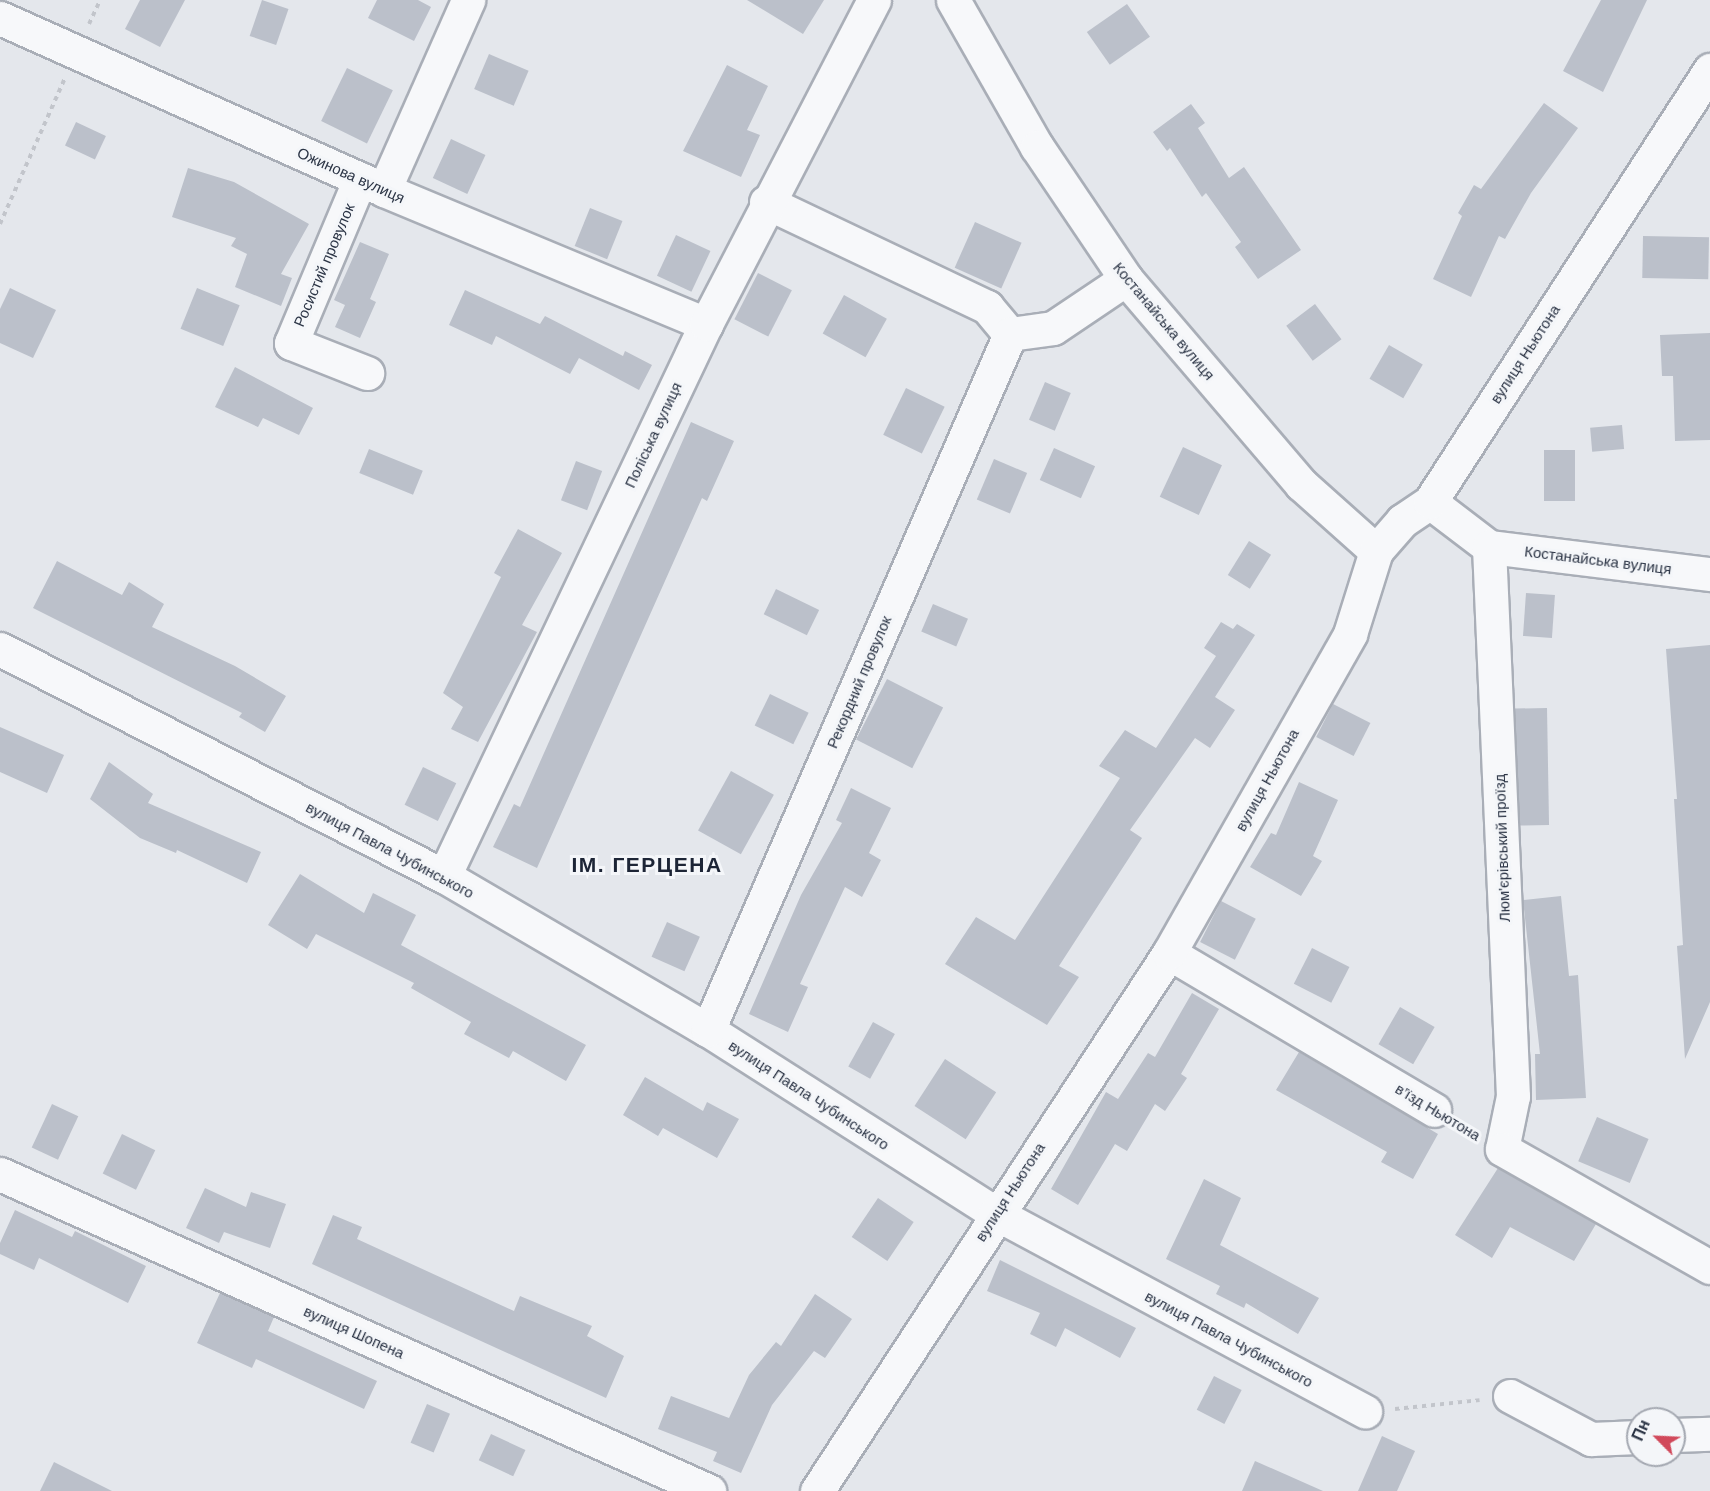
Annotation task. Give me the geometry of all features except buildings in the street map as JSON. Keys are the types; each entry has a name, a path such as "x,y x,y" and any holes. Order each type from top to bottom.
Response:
{"street":[{"name":"Росистий провулок","path":"367,373 291,343 468,0"},
{"name":"Поліська вулиця","path":"444,876 706,324 766,202 874,0"},
{"name":"Костанайська вулиця","path":"953,0 1037,147 1126,279 1301,484 1376,551"},
{"name":"Ожинова вулиця","path":"0,18 372,185 706,324"},
{"name":"вулиця Ньютона","path":"817,1491 995,1213 1169,953 1350,634 1376,551 1402,521 1430,502 1710,70"},
{"path":"766,202 987,307 1010,334 1053,328 1126,279"},
{"name":"Рекордний провулок","path":"708,1030 1010,334"},
{"path":"1430,502 1489,547"},
{"name":"Костанайська вулиця","path":"1489,547 1710,574"},
{"name":"Люм'єрівський проїзд","path":"1489,547 1513,1096 1502,1149"},
{"name":"вулиця Павла Чубинського","path":"0,649 444,876 708,1030 995,1213 1365,1411"},
{"name":"в’їзд Ньютона","path":"1169,953 1434,1110"},
{"path":"1502,1149 1710,1266"},
{"name":"вулиця Шопена","path":"0,1174 709,1491"},
{"path":"1510,1396 1591,1439 1626,1438"},
{"path":"1686,1435 1710,1434"}],"path":[{"path":"0,224 100,0"},
{"name":"в’їзд Ньютона","path":"1434,1110 1502,1149"},
{"path":"1365,1411 1510,1396"}],"district":[{"name":"ІМ. ГЕРЦЕНА","path":"647,865"}]}
